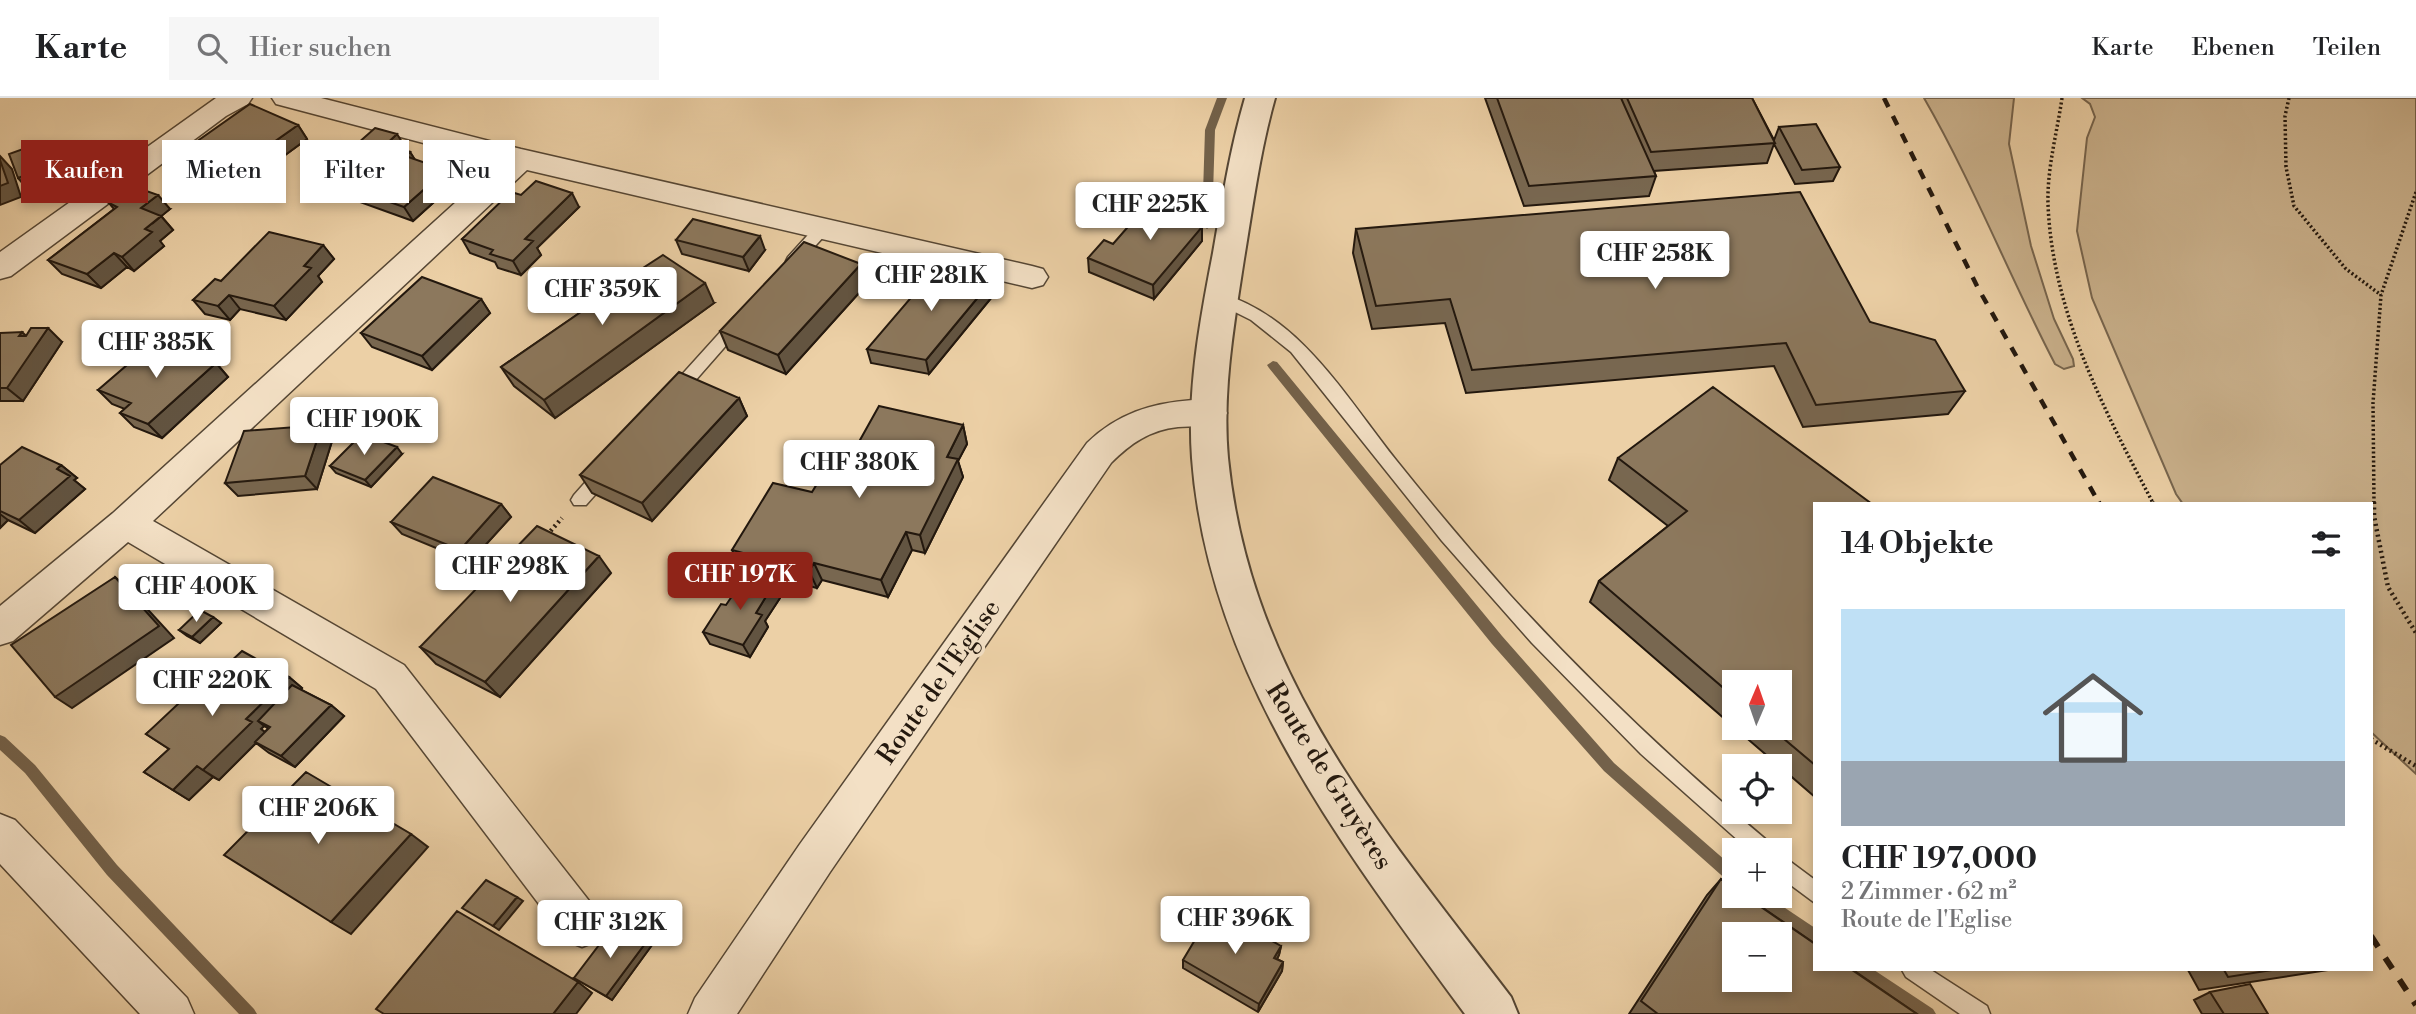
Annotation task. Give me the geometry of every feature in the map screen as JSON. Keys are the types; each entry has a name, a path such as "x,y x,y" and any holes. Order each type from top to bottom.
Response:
{"street":[{"path":"0,268 216,110 238,98"},
{"path":"286,98 521,159 1032,277"},
{"name":"Route de Gruyères","path":"1260,98 1241,183 1212,369 1210,458 1220,535 1241,612 1263,671 1289,721 1347,813 1493,1014"},
{"path":"0,629 125,523 521,159"},
{"name":"Route de l'Eglise","path":"711,1014 816,858 1100,453 1127,428 1148,419 1178,413 1210,413"},
{"path":"125,523 390,677 582,926"},
{"path":"0,835 171,1014"}],"lane":[{"path":"784,271 821,230"},
{"path":"1222,299 1258,315 1287,337 1467,559 1527,626 1671,769 1749,838"},
{"path":"663,407 747,313"},
{"path":"580,500 617,458"},
{"path":"1792,874 1813,891"},
{"path":"1914,971 1979,1014"}],"path":[{"path":"2062,98 2048,188 2052,252 2060,286 2113,427 2152,502"},
{"path":"2289,98 2285,116 2286,167 2294,206 2346,269 2381,295"},
{"path":"2416,192 2381,295 2373,403 2374,516 2388,587 2416,633"},
{"path":"542,540 580,500"},
{"path":"2373,740 2416,766"}],"shaded area":[{"path":"1924,98 2014,98 2009,144 2031,246 2054,319 2074,366 2064,369 2055,364 1959,163"},
{"path":"2082,98 2416,98 2416,774 2373,734 2373,502 2182,502 2176,494 2092,298 2077,231 2087,138 2095,117 2090,104"}],"building":[{"path":"1497,98 1621,98 1656,176 1529,186"},
{"path":"1627,98 1752,98 1775,143 1651,152"},
{"path":"250,104 298,125 277,140 199,140"},
{"path":"1816,124 1840,167 1802,170 1779,127"},
{"path":"375,128 397,134 391,140 362,140"},
{"path":"21,150 21,177 18,178 9,154"},
{"path":"409,157 423,162 423,190 409,203"},
{"path":"0,160 8,183 0,186"},
{"path":"536,181 572,193 525,239 533,241 513,261 490,254 493,250 462,239 500,203 515,203 515,193 521,195"},
{"path":"148,192 158,195 148,203"},
{"path":"1800,192 1870,322 1935,340 1965,391 1816,405 1786,343 1472,370 1450,299 1376,306 1356,229"},
{"path":"1162,199 1202,215 1194,224 1202,227 1153,285 1088,258 1104,240 1113,244 1147,205 1154,207"},
{"path":"109,203 148,203 141,208 161,216 145,229 152,232 122,257 114,253 87,274 48,260 117,207"},
{"path":"393,203 409,203 404,207"},
{"path":"693,219 760,236 743,257 676,240"},
{"path":"269,232 323,245 304,266 311,268 274,306 229,295 218,306 193,300 215,279 221,281"},
{"path":"804,242 861,264 778,355 720,331"},
{"path":"663,255 705,283 544,400 501,367 585,309 583,307"},
{"path":"938,266 994,278 926,360 867,349"},
{"path":"422,277 481,299 422,356 361,333"},
{"path":"31,328 48,328 7,388 0,388 0,333 22,332 19,336 26,336"},
{"path":"155,341 216,363 148,424 120,413 131,403 98,390"},
{"path":"679,372 739,398 642,503 580,475"},
{"path":"1713,387 1869,502 1813,502 1813,763 1785,740 1792,740 1792,670 1722,670 1722,687 1599,581 1687,511 1618,458"},
{"path":"879,406 963,425 947,457 958,459 920,535 906,532 881,580 814,563 809,571 732,550 773,483 812,492 820,479 836,483"},
{"path":"322,425 305,476 225,483 244,431"},
{"path":"362,434 397,447 365,480 330,466"},
{"path":"22,447 61,465 57,469 70,476 19,520 0,511 0,465"},
{"path":"433,477 501,504 460,550 391,522"},
{"path":"537,526 599,556 485,682 420,647"},
{"path":"115,577 159,626 55,697 11,645"},
{"path":"745,577 773,585 756,613 762,615 743,645 703,632 721,604 726,605"},
{"path":"200,610 213,617 192,637 179,630"},
{"path":"242,651 289,677 246,719 252,722 203,770 197,766 173,790 144,772 169,749 146,734 195,688 199,691"},
{"path":"292,685 331,705 281,756 255,742 270,727 258,721"},
{"path":"306,772 411,834 331,922 224,855"},
{"path":"1721,879 1722,908 1762,908 1783,922 1722,922 1722,992 1792,992 1792,928 1813,943 1813,971 1853,971 1917,1014 1658,1014 1641,1001"},
{"path":"486,880 517,897 493,926 462,908"},
{"path":"1214,908 1281,946 1274,958 1283,962 1259,1004 1183,960"},
{"path":"457,911 578,982 553,1014 384,1014 376,1009"},
{"path":"615,924 647,941 606,996 574,978"},
{"path":"2225,971 2266,971 2228,977"},
{"path":"2250,984 2268,1014 2224,1014 2210,992"}],"waterway":[{"path":"1207,225 1210,130 1222,98"},
{"path":"1273,365 1497,640 1609,767 1722,866"},
{"path":"0,741 30,769 112,870 249,1014"},
{"path":"1773,908 1813,936"},
{"path":"1864,971 1928,1014"}],"railway":[{"path":"1884,98 1978,288 2098,502"},
{"path":"2373,939 2416,1005"}]}
